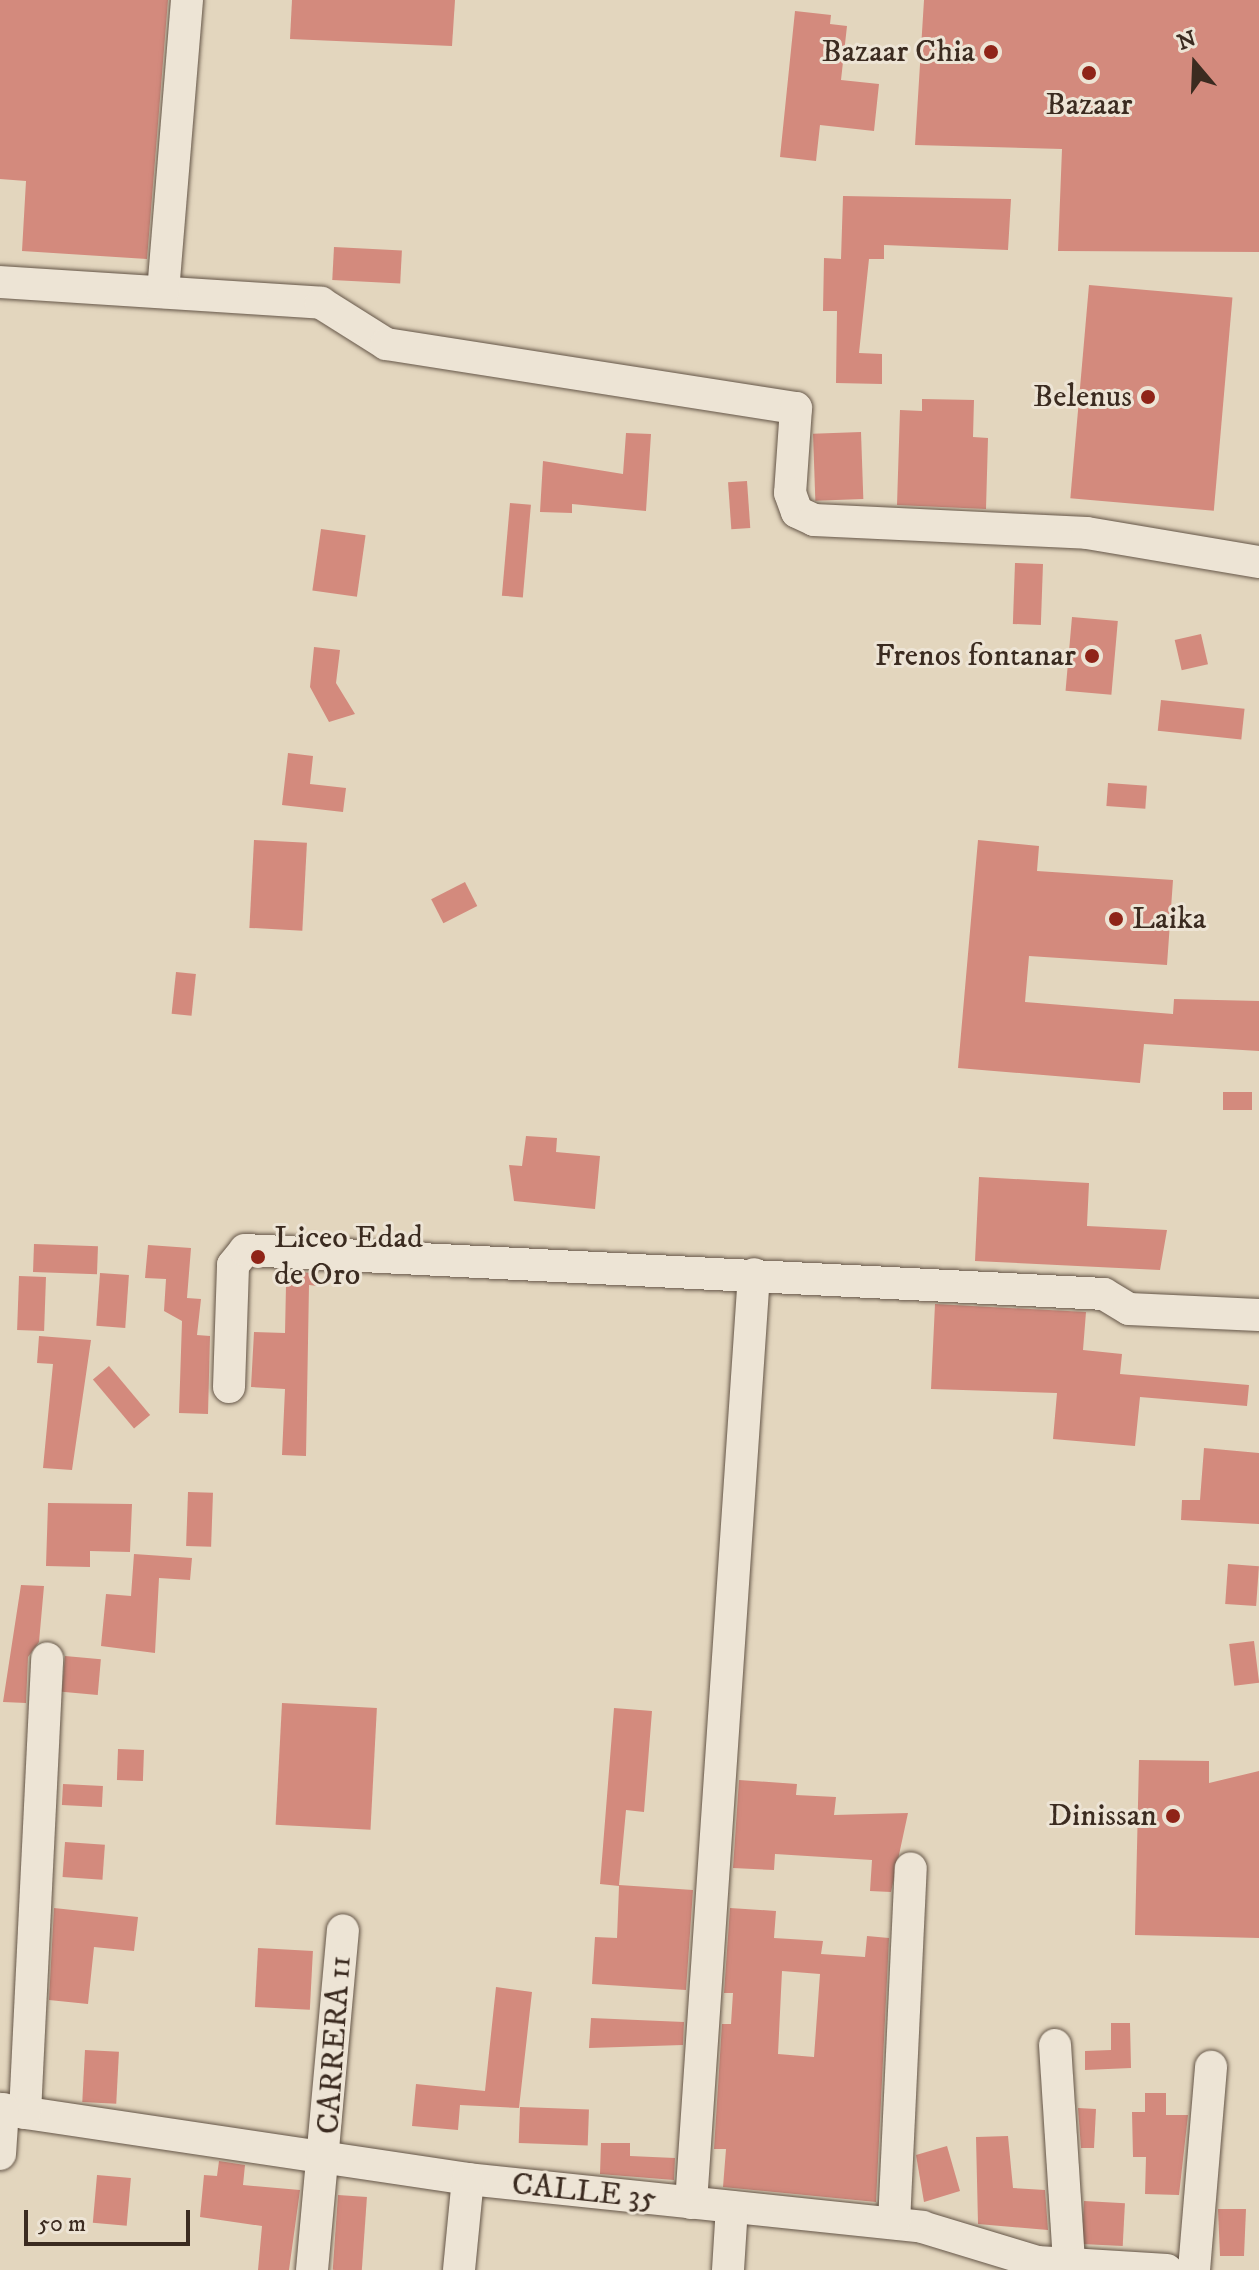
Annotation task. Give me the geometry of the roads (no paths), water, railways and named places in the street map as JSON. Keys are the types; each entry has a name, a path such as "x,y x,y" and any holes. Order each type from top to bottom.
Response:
{"street":[{"path":"163,292 187,0"},
{"path":"0,282 321,303 386,344 796,408 790,493 797,512 814,520 1087,533 1259,562"},
{"path":"229,1387 233,1265 245,1250 1104,1294 1129,1309 1259,1315"},
{"path":"691,2203 754,1274"},
{"path":"0,2154 9,2110 47,1659"},
{"path":"894,2223 911,1868"},
{"name":"CARRERA 11","path":"312,2270 327,2159 343,1930"},
{"path":"1055,2045 1069,2264"},
{"path":"1194,2270 1211,2067"},
{"name":"CALLE 35","path":"9,2110 468,2179 894,2223 1037,2266 1069,2264 1167,2270"},
{"path":"459,2270 468,2179"},
{"path":"728,2270 732,2207"}],"place":[{"name":"Bazaar Chia","path":"991,52"},
{"name":"Bazaar","path":"1089,73"},
{"name":"Belenus","path":"1148,397"},
{"name":"Frenos fontanar","path":"1092,656"},
{"name":"Laika","path":"1116,919"},
{"name":"Liceo Edad de Oro","path":"258,1257"},
{"name":"Dinissan","path":"1173,1816"}]}
